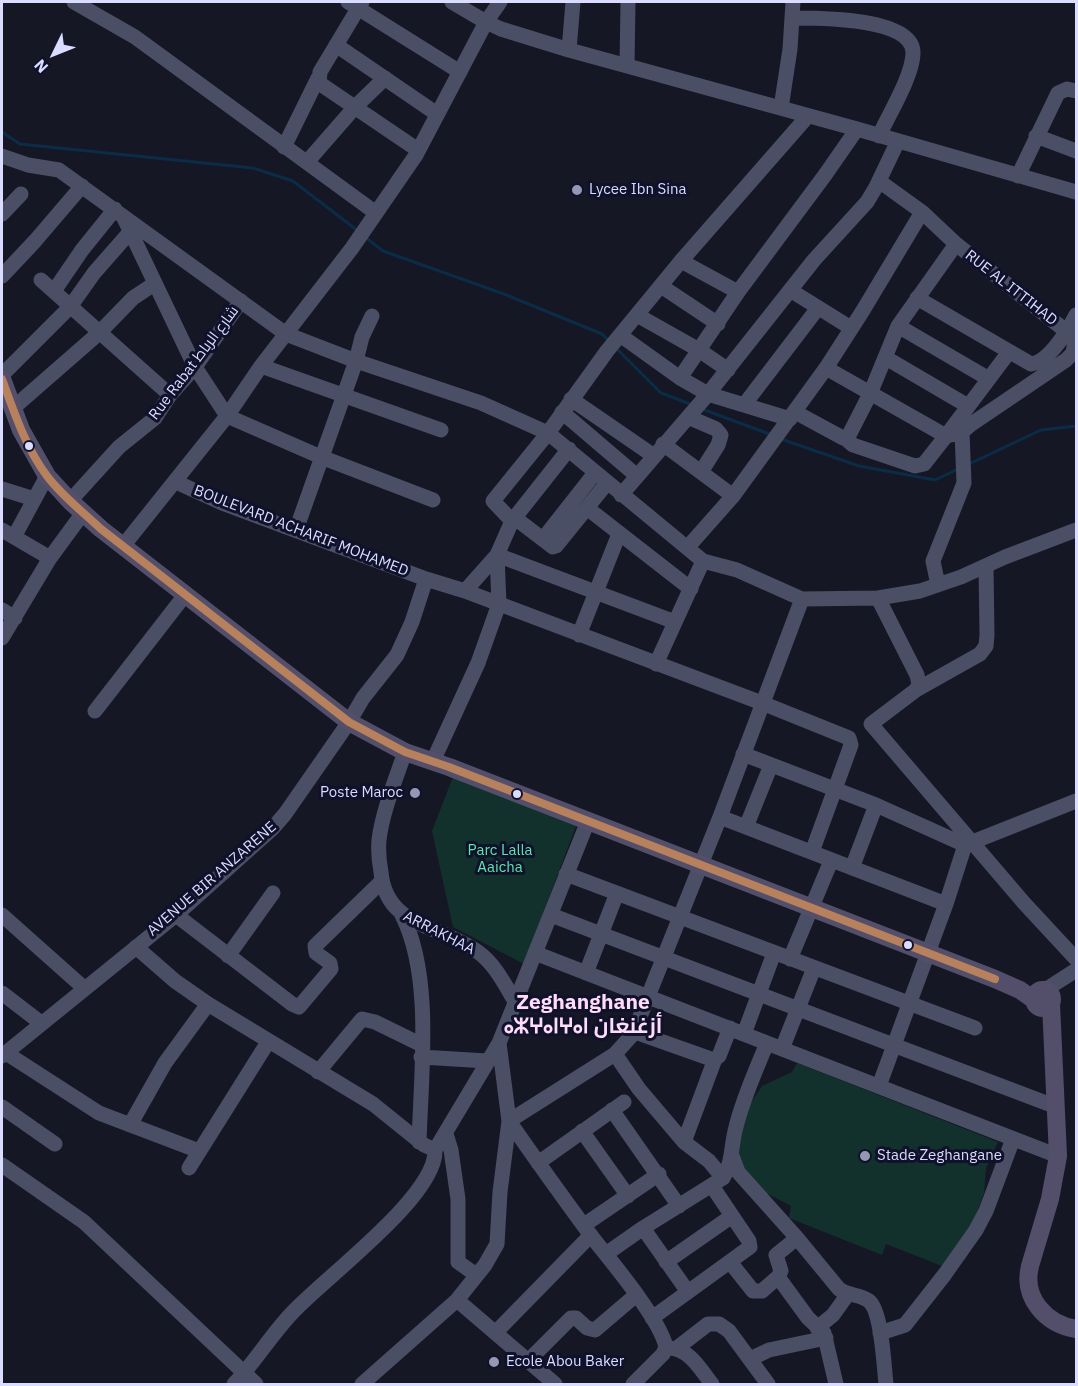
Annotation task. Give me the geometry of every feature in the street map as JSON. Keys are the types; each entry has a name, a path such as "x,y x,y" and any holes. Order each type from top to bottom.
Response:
{"main road":[{"path":"2,377 12,409 26,440 47,476 77,507 123,546 349,722 405,752 1043,999 1052,1042 1058,1156 1050,1199 1028,1272 1029,1282 1034,1299 1047,1317 1065,1327 1077,1329"}],"street":[{"path":"74,2 135,37 307,162 373,218"},
{"path":"452,2 486,22 569,50 1077,192"},
{"path":"123,546 227,416 261,366 373,218 418,150 486,22 500,2"},
{"path":"569,50 573,2"},
{"path":"627,66 628,2"},
{"path":"781,108 790,49 793,2"},
{"path":"284,147 356,4 460,72"},
{"path":"792,18 865,22 900,34 912,46 909,71 879,136"},
{"path":"336,45 437,114"},
{"path":"318,78 321,85 418,150"},
{"path":"307,162 385,78"},
{"path":"1018,176 1058,93 1067,89 1077,91"},
{"path":"601,478 587,508 554,547 493,501 548,433 607,351 681,261 807,117"},
{"path":"680,378 738,292 857,129"},
{"path":"1036,136 1077,151"},
{"path":"621,495 728,370 844,225 867,202 897,141"},
{"path":"2,156 28,165 59,170 286,334 356,361 481,403 548,433 703,561 737,570 802,599 878,598 920,591 1077,530"},
{"name":"RUE AL ITTIHAD","path":"879,181 1071,333"},
{"path":"2,276 35,242 82,186"},
{"path":"2,214 21,195"},
{"path":"118,212 130,232 195,367 227,416 321,457 433,500"},
{"path":"54,291 82,250 118,212"},
{"path":"687,548 733,496 826,368 921,212"},
{"path":"2,377 70,307 94,273 130,232"},
{"path":"845,438 849,436 870,394 898,326 956,244"},
{"path":"681,261 738,292"},
{"path":"41,280 170,395"},
{"path":"12,409 99,333 133,298 154,284"},
{"path":"661,286 718,324"},
{"path":"790,290 851,328"},
{"path":"917,298 1029,363 1036,363 1071,333"},
{"name":"Rue Rabat شارع الرباط","path":"2,638 8,614 50,558 77,507 119,447 155,418 170,395 195,367 241,301"},
{"path":"744,405 818,308"},
{"path":"637,315 699,350 728,370"},
{"path":"938,585 932,565 964,483 962,440 970,425 1066,360 1072,353 1071,333 1077,315"},
{"path":"296,530 372,316"},
{"path":"898,326 989,378"},
{"path":"620,336 707,395 792,416 845,438 853,445 915,466 927,462 1009,352"},
{"path":"886,358 968,406"},
{"path":"261,366 441,430"},
{"path":"826,368 946,436 962,440"},
{"path":"572,399 658,450 701,472 733,496"},
{"path":"562,412 637,476"},
{"path":"690,414 716,429 721,435 718,445 701,472"},
{"path":"465,591 497,555 514,519 569,449"},
{"path":"47,476 34,499 8,534 50,558"},
{"path":"543,539 601,478"},
{"name":"BOULEVARD ACHARIF MOHAMED","path":"176,482 222,503 426,579 465,591 762,703"},
{"path":"2,489 34,499"},
{"path":"587,508 691,589"},
{"path":"579,635 620,534"},
{"path":"497,555 675,622"},
{"path":"433,761 478,663 499,604 497,555"},
{"path":"656,664 703,561"},
{"path":"849,738 916,690 980,654 986,646 987,635 986,566"},
{"name":"AVENUE BIR ANZARENE","path":"4,1055 176,915 272,829 349,722 363,698 397,655 412,622 426,579"},
{"path":"95,711 185,595"},
{"path":"878,598 917,675 916,690"},
{"path":"509,1121 615,1054 635,1032 720,817 802,599"},
{"path":"762,703 849,738"},
{"path":"871,724 969,844 1075,964 1043,999"},
{"path":"812,852 851,745 849,738"},
{"name":"ARRAKHAA","path":"405,752 380,832 378,854 381,882 390,903 402,915 448,934 476,950 497,972 516,1003"},
{"path":"743,754 876,805 969,844 1077,801"},
{"path":"746,827 771,765"},
{"path":"852,868 876,805"},
{"path":"720,817 946,904"},
{"path":"239,1379 271,1337 306,1298 366,1246 402,1208 430,1172 435,1159 435,1150 499,1043 588,821"},
{"path":"879,1086 969,844"},
{"path":"790,959 831,861"},
{"path":"566,874 975,1028"},
{"path":"176,915 299,1007 331,969 330,963 316,953 315,946 381,882"},
{"path":"228,956 273,893"},
{"path":"586,972 617,893"},
{"path":"2,915 84,988"},
{"path":"402,915 410,935 418,973 423,1028 419,1142"},
{"path":"551,915 1054,1106"},
{"path":"136,947 175,981 208,1004 374,1104 419,1142 435,1150"},
{"path":"744,1034 774,952"},
{"path":"536,953 1058,1156"},
{"path":"782,1049 814,968"},
{"path":"2,993 41,1023"},
{"path":"130,1125 165,1063 208,1004"},
{"path":"318,1072 362,1019 375,1022 422,1051 487,1061"},
{"path":"684,1142 715,1059 719,1056 730,1028"},
{"path":"635,1032 711,1060 715,1059"},
{"path":"189,1168 268,1042"},
{"path":"362,1384 457,1300 485,1265 497,1244 500,1192 509,1121 499,1043"},
{"path":"606,1254 643,1228 718,1182 732,1156 738,1119 767,1043"},
{"path":"615,1054 639,1089 684,1142 709,1161 732,1216 751,1245 652,1318"},
{"path":"4,1055 99,1113 199,1151"},
{"path":"538,1163 618,1106 679,1206"},
{"path":"2,1107 55,1144"},
{"path":"509,1121 636,1295 665,1341 671,1348 693,1360 712,1384"},
{"path":"582,1131 628,1196"},
{"path":"446,1134 453,1160 458,1199 458,1262 478,1273"},
{"path":"880,1333 905,1324 976,1230 989,1203 1013,1138"},
{"path":"732,1156 738,1172 797,1238 838,1289 863,1298 872,1304 880,1333 886,1384"},
{"path":"2,1165 84,1222 239,1379 256,1384"},
{"path":"496,1332 588,1230 628,1196 659,1174"},
{"path":"666,1262 732,1216"},
{"path":"643,1228 688,1292"},
{"path":"730,1262 756,1292 762,1291 778,1277 781,1267 776,1255 797,1238"},
{"path":"778,1277 822,1333 836,1384"},
{"path":"750,1359 769,1350 822,1333 848,1294"},
{"path":"528,1360 571,1318 576,1318 587,1328 595,1330 636,1295"},
{"path":"457,1300 555,1384"},
{"path":"633,1384 671,1348 708,1324 719,1323 729,1331 768,1384"}],"green space":[{"name":"Parc Lalla Aaicha","path":"453,777 576,826 524,964 453,927 432,831"},
{"name":"Stade Zeghangane","path":"797,1063 998,1142 986,1168 984,1193 970,1232 942,1266 886,1244 882,1255 789,1218 791,1206 760,1190 741,1167 736,1144 748,1107 762,1086 792,1072"}],"waterway":[{"path":"2,132 20,144 253,168 293,181 358,231"},
{"path":"365,237 383,251 504,294 602,334 609,341"},
{"path":"616,348 661,393 693,405"},
{"path":"702,409 772,435"},
{"path":"969,464 1041,430 1076,426"},
{"path":"781,439 859,466 935,480 958,469"}],"transit line":[{"path":"2,379 33,454 47,476 66,497 101,529 349,722 405,752 449,767 995,979"}],"place":[{"name":"Lycee Ibn Sina","path":"577,190"},
{"name":"Poste Maroc","path":"415,793"},
{"name":"Stade Zeghangane","path":"865,1156"},
{"name":"Ecole Abou Baker","path":"494,1362"}],"district":[{"name":"Zeghanghane ⴰⵣⵖⴰⵏⵖⴰⵏ أزغنغان","path":"583,1015"}]}
